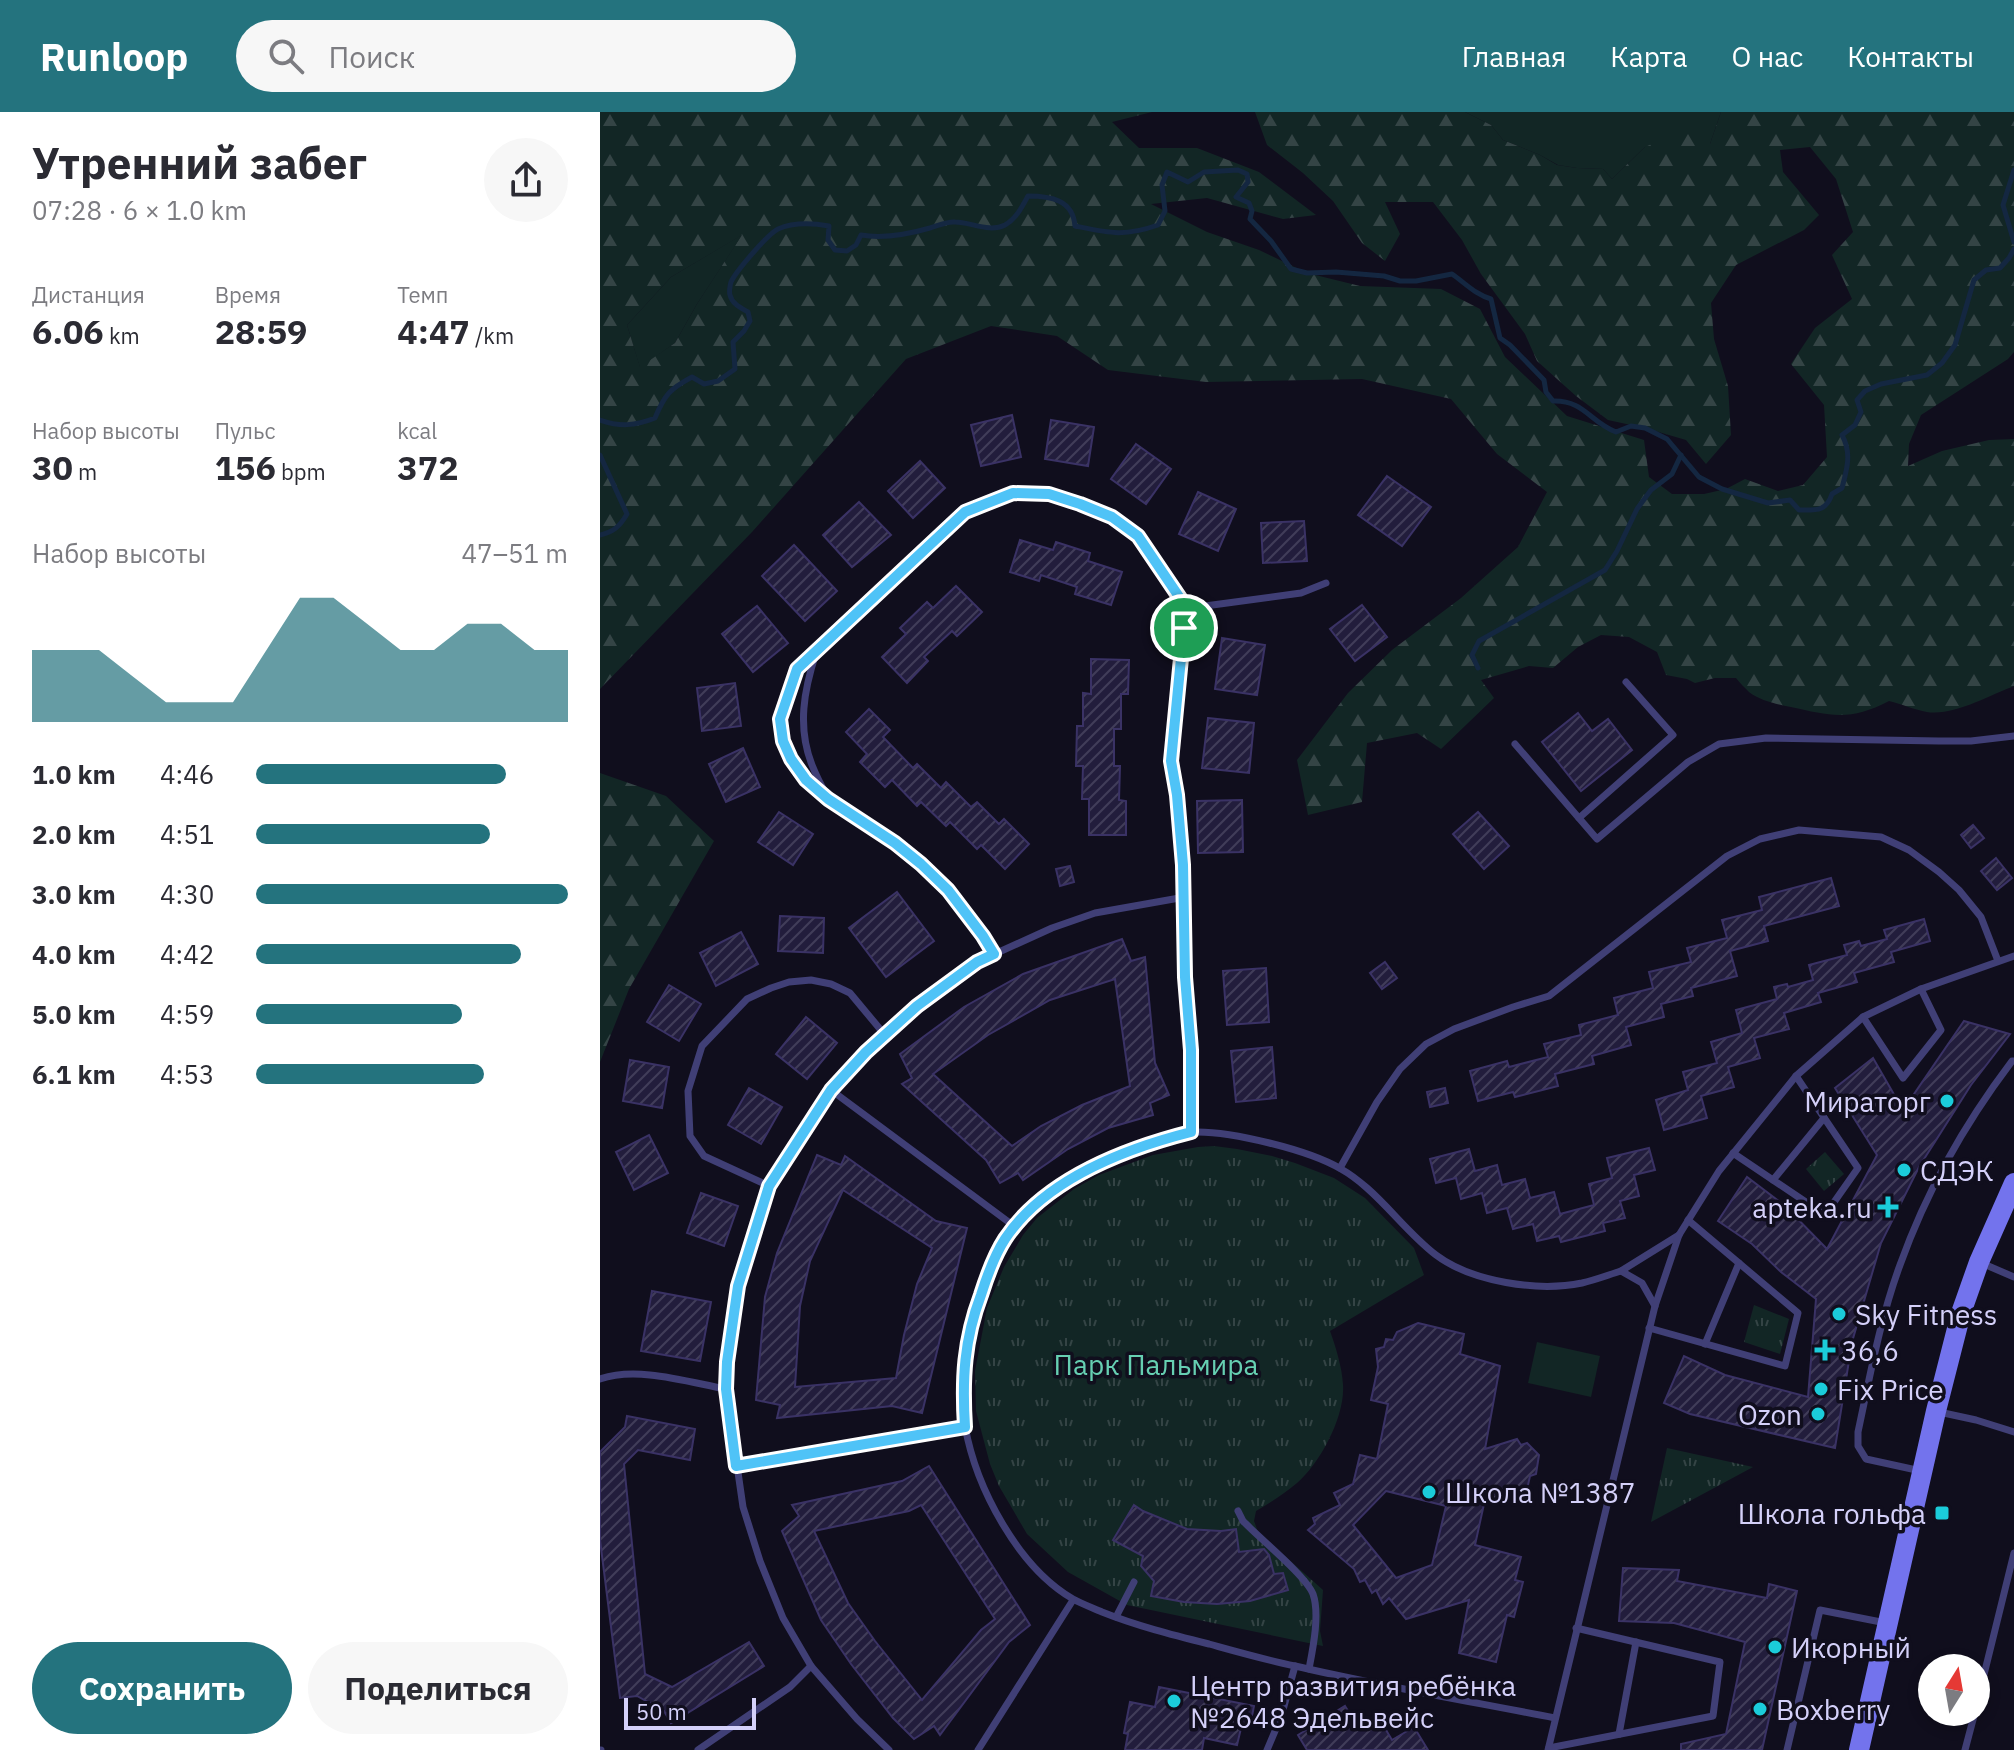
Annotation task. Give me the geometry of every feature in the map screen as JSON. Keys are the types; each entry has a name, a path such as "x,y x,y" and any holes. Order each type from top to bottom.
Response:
{"street":[{"path":"1859,1750 1961,1313 1979,1262 2014,1183"}],"lane":[{"path":"994,954 948,890 930,872 895,843 828,799 806,780 783,741 780,719 797,669 965,512 1013,493 1049,494 1112,517 1138,536 1186,607 1171,761 1177,795 1185,897 1191,1132"},
{"path":"1186,607 1301,593 1326,583"},
{"path":"817,650 805,687 803,725 811,763 828,799"},
{"path":"1579,818 1673,735 1626,682"},
{"path":"1515,744 1597,839 1688,762 1719,744 1731,741 1766,738 1971,741 2014,736"},
{"path":"1340,1168 1377,1102 1400,1069 1426,1044 1454,1029 1549,996 1727,856 1760,839 1799,830 1881,837 1909,850 1949,881 1981,917 1998,961"},
{"path":"889,1750 811,1666 783,1618 743,1507 726,1389 727,1362 738,1286 769,1186 831,1090 866,1052 917,1006 977,962 1052,928 1095,913 1185,897"},
{"path":"1576,1628 1720,1662 1713,1716 1549,1749 1576,1628 1649,1328 1679,1235 1719,1171 1796,1076 1863,1017 1921,989 2014,956"},
{"path":"769,1186 704,1156 690,1136 688,1091 702,1046 747,999 789,982 811,980 831,984 850,993 885,1035"},
{"path":"1863,1017 1903,1078 1941,1030 1921,989"},
{"path":"1923,1472 1866,1459 1858,1446 1858,1432 1884,1316 1918,1218 1950,1155 1996,1082 2014,1061"},
{"path":"1733,1153 1825,1215 1858,1168 1796,1076"},
{"path":"831,1090 1014,1226"},
{"path":"1773,1180 1824,1118"},
{"path":"1555,1718 1295,1666 1140,1626 1073,1600 1039,1573 1014,1541 992,1506 977,1468 965,1427 962,1387 973,1320 1003,1242 1014,1226 1041,1201 1068,1180 1103,1161 1191,1132 1257,1141 1340,1168 1367,1188 1432,1251 1455,1267 1505,1281 1535,1286 1579,1284 1621,1271 1679,1235"},
{"path":"1649,1328 1785,1366 1798,1313 1688,1220"},
{"path":"1979,1262 2014,1277"},
{"path":"1705,1344 1739,1263"},
{"path":"1621,1271 1642,1283 1655,1306"},
{"path":"600,1379 635,1373 726,1389"},
{"path":"1936,1411 2014,1432"},
{"path":"736,1466 965,1427"},
{"path":"1238,1511 1243,1521 1312,1592 1314,1645 1309,1669"},
{"path":"1989,1654 2014,1553"},
{"path":"1116,1617 1134,1582"},
{"path":"978,1750 1073,1600"},
{"path":"1787,1750 1820,1610 1888,1624"},
{"path":"1619,1734 1636,1642"},
{"path":"698,1750 790,1687 811,1666"},
{"path":"1267,1750 1281,1717 1295,1666"},
{"path":"1965,1750 1971,1726"}],"green space":[{"path":"600,112 1152,112 1112,122 1139,148 1197,148 1259,172 1316,215 1283,219 1207,198 1151,204 1207,232 1259,250 1307,273 1360,286 1441,289 1480,309 1505,357 1567,416 1644,440 1649,477 1672,494 1704,494 1726,489 1745,479 1778,491 1803,485 1827,457 1824,405 1791,364 1815,328 1852,299 1832,255 1853,232 1836,179 1810,147 1780,150 1783,172 1819,215 1804,230 1736,265 1711,303 1714,339 1728,386 1731,435 1706,464 1686,440 1608,420 1537,361 1525,334 1433,202 1385,202 1400,234 1385,261 1362,243 1333,201 1267,145 1255,112 1465,112 1491,125 1503,140 1557,165 1603,169 1612,179 1645,147 1691,127 1710,144 1721,112 2014,112 2014,352 2008,359 1921,415 1909,444 1908,466 1942,451 1989,440 2014,439 2014,686 1983,699 1938,712 1922,711 1889,701 1852,714 1818,713 1764,700 1749,692 1736,678 1715,678 1695,683 1666,675 1657,652 1629,637 1601,635 1578,647 1553,668 1529,666 1481,680 1494,698 1441,749 1417,733 1367,743 1362,802 1308,815 1297,760 1348,693 1392,650 1461,598 1518,547 1547,492 1497,454 1451,399 1362,379 1206,382 1108,370 1057,336 991,326 906,359 752,532 600,689","holes":["742,235 675,343 640,367 627,325 671,277"]},
{"path":"1465,112 1721,112 1710,144 1645,147 1612,179 1603,169 1558,165 1503,140 1491,125"},
{"path":"743,234 675,343 640,368 627,325 671,277"},
{"path":"600,773 666,796 714,841 629,989 600,1062"},
{"name":"Парк Пальмира","path":"1214,1146 1272,1156 1334,1178 1365,1198 1414,1248 1424,1275 1330,1331 1343,1385 1343,1398 1335,1425 1322,1452 1306,1474 1256,1511 1254,1521 1258,1532 1323,1590 1320,1631 1323,1646 1127,1605 1068,1572 1027,1534 999,1486 976,1411 975,1371 987,1308 1004,1267 1037,1218 1074,1189 1099,1175 1153,1155"},
{"path":"1825,1152 1844,1174 1824,1191 1806,1169"},
{"path":"1754,1305 1789,1319 1780,1354 1744,1342"},
{"path":"1537,1342 1600,1356 1591,1397 1528,1383"},
{"path":"1667,1448 1753,1467 1651,1522"}],"building":[{"path":"1012,415 1021,457 981,466 971,425"},
{"path":"1051,420 1094,427 1088,466 1045,459"},
{"path":"1136,444 1171,469 1146,504 1111,479"},
{"path":"920,461 945,488 913,518 888,491"},
{"path":"1387,476 1431,507 1402,546 1358,515"},
{"path":"1198,492 1236,509 1218,551 1179,534"},
{"path":"859,502 891,535 852,567 823,535"},
{"path":"1304,521 1307,561 1263,563 1261,523"},
{"path":"1020,540 1053,550 1056,542 1090,553 1088,561 1122,572 1111,605 1075,594 1077,587 1041,575 1039,581 1010,572"},
{"path":"794,545 837,591 805,621 762,576"},
{"path":"956,586 982,612 957,636 952,631 924,657 928,661 907,683 882,657 906,634 900,628 927,602 933,608"},
{"path":"1362,605 1387,637 1355,661 1330,629"},
{"path":"757,606 788,643 753,672 722,634"},
{"path":"1222,638 1265,645 1257,695 1215,689"},
{"path":"1091,659 1129,660 1128,694 1121,694 1121,729 1114,729 1114,766 1120,766 1119,800 1126,801 1126,835 1089,835 1089,799 1082,799 1083,766 1076,766 1077,726 1083,726 1083,693 1091,694"},
{"path":"735,683 741,726 702,731 697,688"},
{"path":"869,709 890,730 883,737 913,768 917,764 941,788 946,782 971,807 977,802 999,824 1004,819 1029,844 1005,869 981,845 977,849 950,822 946,826 921,802 917,806 892,780 885,787 860,762 867,754 846,732"},
{"path":"1578,713 1592,731 1608,719 1632,750 1581,791 1542,742"},
{"path":"1208,718 1254,723 1249,773 1202,768"},
{"path":"743,748 760,787 726,802 709,764"},
{"path":"1242,800 1243,852 1198,853 1197,801"},
{"path":"779,812 813,834 793,865 758,842"},
{"path":"1478,812 1509,846 1484,869 1453,834"},
{"path":"1973,825 1984,838 1971,848 1961,835"},
{"path":"1996,858 2012,878 1997,890 1981,871"},
{"path":"1070,866 1074,882 1060,886 1056,869"},
{"path":"1831,878 1839,906 1764,926 1768,941 1730,951 1737,976 1691,988 1693,996 1661,1004 1664,1017 1626,1027 1631,1045 1592,1056 1594,1064 1555,1074 1558,1086 1515,1097 1513,1092 1478,1101 1470,1071 1507,1061 1509,1067 1548,1057 1544,1044 1581,1035 1579,1025 1618,1015 1614,998 1653,988 1649,972 1691,962 1687,948 1727,938 1722,920 1762,910 1759,897"},
{"path":"897,892 934,941 886,977 849,928"},
{"path":"780,916 824,918 823,953 778,951"},
{"path":"1924,919 1930,941 1891,952 1894,962 1854,973 1857,982 1818,993 1821,1002 1784,1013 1789,1029 1754,1038 1760,1058 1728,1067 1734,1087 1701,1096 1707,1118 1664,1130 1656,1100 1688,1090 1683,1072 1717,1063 1711,1042 1742,1033 1736,1010 1777,999 1774,987 1787,984 1788,987 1813,980 1809,965 1847,955 1844,945 1859,941 1861,946 1887,939 1884,930"},
{"path":"741,932 758,964 716,986 700,953"},
{"path":"1122,939 1131,961 1145,957 1155,1063 1169,1095 1150,1103 1153,1115 1108,1128 1068,1149 1023,1180 1018,1173 1000,1183 986,1160 902,1084 912,1078 900,1054 964,1007 1023,974","holes":["1115,979 1130,1086 1082,1105 1041,1126 1012,1146 933,1074 988,1035 1050,1000"]},
{"path":"1385,962 1397,978 1382,989 1370,973"},
{"path":"1266,968 1269,1022 1227,1025 1223,971"},
{"path":"669,985 701,1004 679,1041 647,1022"},
{"path":"806,1017 837,1043 807,1079 776,1054"},
{"path":"1964,1021 2010,1034 1971,1085 1919,1167 1881,1243 1852,1342 1835,1448 1690,1414 1664,1403 1684,1356 1725,1375 1808,1397 1816,1299 1752,1244 1718,1221 1747,1177 1784,1205 1827,1249 1877,1155 1835,1088 1873,1058 1903,1110"},
{"path":"1272,1047 1276,1098 1236,1102 1231,1051"},
{"path":"630,1060 669,1067 662,1108 623,1101"},
{"path":"749,1088 782,1107 761,1144 728,1125"},
{"path":"1445,1088 1448,1103 1430,1107 1427,1092"},
{"path":"649,1135 668,1173 634,1190 616,1152"},
{"path":"1649,1148 1655,1170 1634,1175 1639,1196 1620,1201 1625,1218 1603,1223 1605,1231 1561,1242 1559,1236 1537,1241 1533,1224 1513,1229 1507,1208 1487,1213 1482,1193 1461,1199 1456,1178 1436,1183 1430,1159 1469,1149 1475,1171 1497,1165 1502,1185 1525,1179 1530,1198 1554,1192 1560,1214 1594,1205 1589,1184 1612,1178 1607,1158"},
{"path":"817,1155 841,1165 845,1156 936,1221 967,1228 922,1413 892,1406 777,1418 780,1405 756,1400 765,1297 777,1253","holes":["843,1190 932,1248 917,1284 896,1378 795,1387 800,1306 810,1261"]},
{"path":"701,1193 738,1206 724,1246 687,1233"},
{"path":"652,1291 711,1302 700,1361 641,1351"},
{"path":"1418,1323 1464,1334 1460,1354 1500,1366 1485,1449 1517,1439 1521,1445 1527,1443 1539,1455 1536,1474 1530,1476 1526,1494 1484,1504 1475,1545 1521,1557 1515,1580 1523,1582 1514,1617 1507,1615 1496,1662 1459,1653 1469,1600 1406,1619 1389,1598 1383,1604 1376,1590 1372,1593 1365,1580 1360,1582 1354,1569 1308,1530 1315,1524 1313,1518 1340,1505 1334,1493 1353,1484 1360,1455 1377,1459 1388,1404 1371,1400 1378,1367 1376,1349 1384,1347 1386,1339 1393,1340 1397,1332","holes":["1386,1491 1446,1506 1432,1565 1396,1578 1353,1525"]},
{"path":"627,1416 695,1429 690,1460 638,1450 624,1464 645,1674 672,1687 749,1642 764,1666 671,1723 664,1711 637,1696 620,1698 600,1540 600,1452 625,1427"},
{"path":"929,1466 1030,1625 1009,1642 940,1735 934,1726 914,1739 893,1718 821,1620 782,1531 799,1516 792,1505 902,1481","holes":["921,1505 995,1619 981,1630 922,1700 848,1603 814,1531 909,1511"]},
{"path":"1134,1505 1187,1529 1236,1529 1239,1552 1264,1549 1269,1555 1274,1574 1283,1573 1288,1590 1250,1601 1217,1604 1151,1596 1154,1581 1141,1566 1143,1556 1113,1540"},
{"path":"1623,1568 1679,1570 1677,1581 1767,1598 1769,1584 1797,1591 1762,1750 1681,1750 1681,1744 1726,1734 1745,1642 1674,1623 1619,1621"},
{"path":"1159,1687 1254,1706 1250,1726 1242,1724 1237,1745 1204,1738 1202,1750 1125,1750 1128,1734 1124,1733 1130,1702 1155,1707"},
{"path":"1345,1706 1358,1727 1377,1715 1392,1740 1414,1727 1428,1750 1307,1750 1298,1735"}],"waterway":[{"path":"600,420 628,425 655,418 669,393 685,381 692,377 704,384 718,381 735,369 733,342 750,321 748,312 731,298 731,282 753,253 778,229 803,224 829,226 828,240 835,250 847,251 856,245 861,235 896,235 952,222 999,227 1012,219 1028,196 1059,201 1070,210 1075,226 1107,232 1135,231 1158,225 1165,211 1162,185 1167,172 1188,182 1204,172 1238,170 1247,174 1248,182 1236,197 1249,203 1252,211 1250,219 1291,269 1307,273 1384,276 1400,281 1452,274 1475,292 1491,299 1500,338 1544,380 1546,392 1553,401 1572,404 1616,432 1631,426 1645,428 1667,439 1699,477 1722,489 1768,503 1790,500 1799,510 1815,510 1827,504 1832,494 1842,488 1848,455 1842,435 1855,425 1861,412 1857,400 1865,391 1881,384 1927,375 1942,363 1955,345 1974,280 1986,270 2000,268 2014,249"},
{"path":"2014,170 2003,205 2014,242"},
{"path":"600,455 627,514 616,528 600,535"},
{"path":"1478,668 1472,655 1479,641 1605,570 1637,509 1651,490 1672,474 1681,455"}],"place":[{"name":"Мираторг","path":"1947,1101"},
{"name":"СДЭК","path":"1904,1170"},
{"name":"apteka.ru","path":"1888,1207"},
{"name":"Sky Fitness","path":"1839,1314"},
{"name":"36,6","path":"1825,1350"},
{"name":"Fix Price","path":"1821,1389"},
{"name":"Ozon","path":"1818,1414"},
{"name":"Школа №1387","path":"1429,1492"},
{"name":"Школа гольфа","path":"1942,1513"},
{"name":"Икорный","path":"1775,1647"},
{"name":"Центр развития ребёнка №2648 Эдельвейс","path":"1174,1701"},
{"name":"Boxberry","path":"1760,1709"}],"route":[{"path":"1013,493 1049,494 1080,504 1112,517 1138,536 1186,607 1184,628 1171,761 1177,795 1185,897 1191,1132 1103,1161 1068,1180 1014,1226 991,1267 967,1344 962,1387 965,1427 736,1466 726,1389 727,1362 738,1286 769,1186 831,1090 866,1052 917,1006 977,962 994,954 948,890 921,864 828,799 806,780 791,759 783,741 780,719 797,669 965,512 1013,493"}]}
